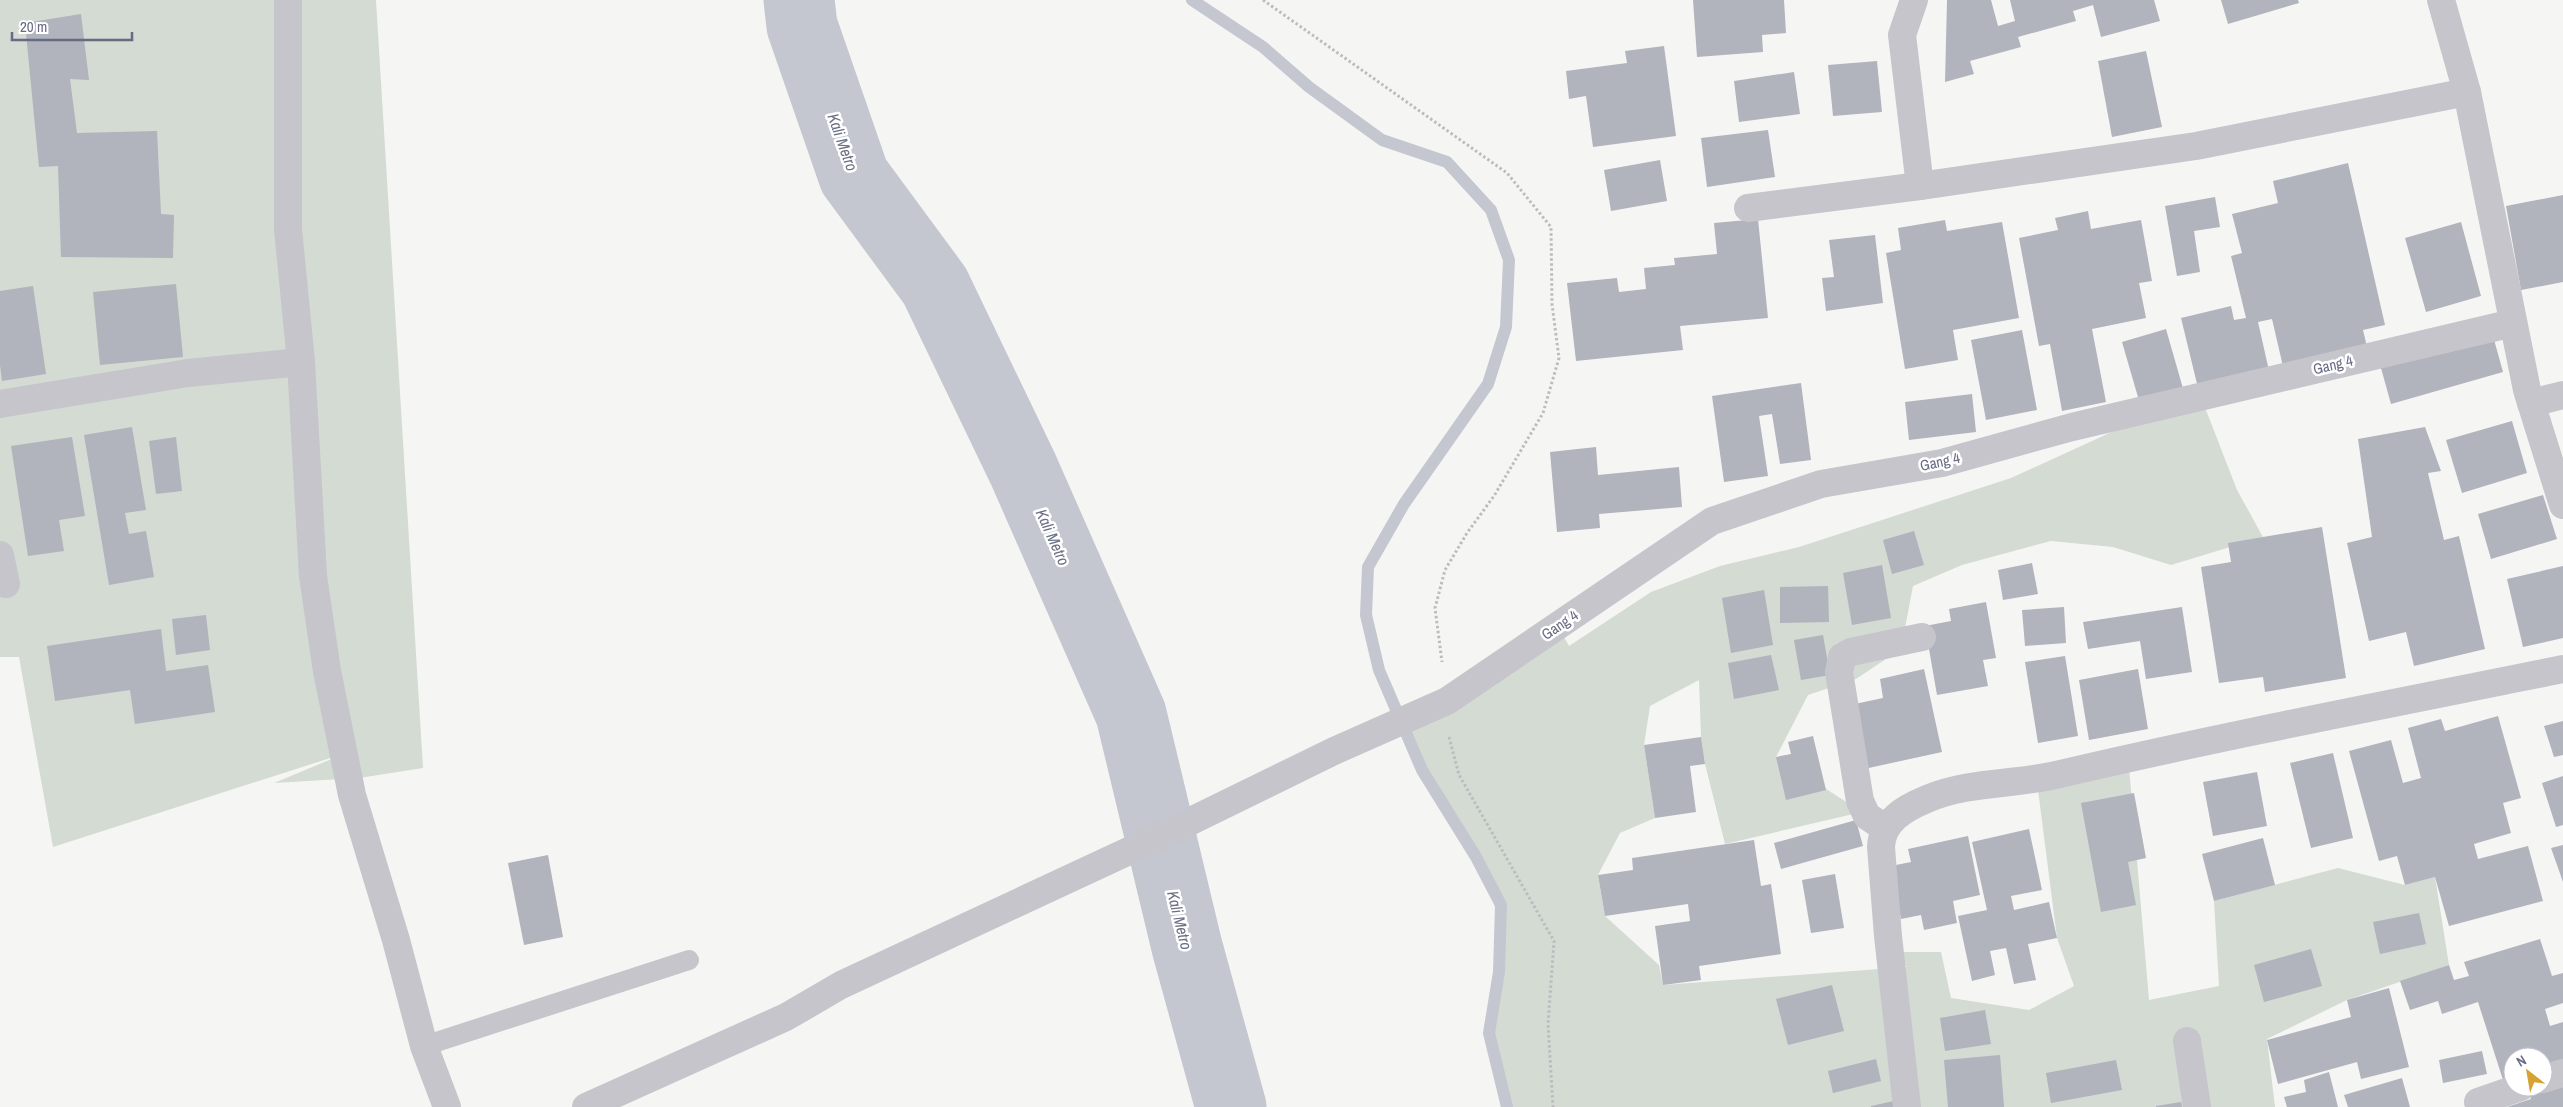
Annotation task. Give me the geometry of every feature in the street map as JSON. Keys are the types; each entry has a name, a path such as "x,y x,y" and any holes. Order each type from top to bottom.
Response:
{"street":[{"path":"288,0 288,229 302,362 313,576 327,671 352,795 396,940 424,1046 447,1107"},
{"path":"1914,0 1902,35 1920,186"},
{"path":"2441,0 2467,92 2529,396 2563,505"},
{"path":"1748,208 1920,186 2196,146 2467,92"},
{"name":"Gang 4","path":"586,1107 786,1017 841,985 1146,843 1416,713 1447,701 1712,521 1821,484 1942,463 2072,427 2515,332"},
{"path":"0,404 188,373 302,362"},
{"path":"2529,396 2563,395"},
{"path":"0,555 6,584"},
{"path":"1885,828 1867,816 1860,801 1839,672 1842,657 1851,652 1922,637"},
{"path":"1907,1107 1888,936 1881,847 1885,828 1898,814 1927,799 1958,789 2051,777 2138,756 2563,669"},
{"path":"2187,1041 2197,1107"},
{"path":"2480,1107 2478,1102 2503,1093"}],"lane":[{"path":"424,1046 689,960"}],"path":[{"path":"1263,0 1507,173 1551,227 1552,304 1559,358 1543,413 1494,496 1467,533 1445,570 1435,608 1447,701 1444,720 1459,775 1554,941 1548,1024 1553,1107"}],"shaded area":[{"path":"0,0 376,0 423,768 359,778 274,783 346,753 53,847 19,657 0,657"},
{"path":"2199,392 2237,490 2263,537 2171,565 2113,547 2051,541 1962,565 1913,586 1901,649 1856,679 1808,695 1776,757 1862,812 1725,844 1705,764 1701,737 1699,680 1650,706 1644,745 1655,818 1620,833 1598,875 1605,916 1659,965 1663,985 1907,967 1890,952 1941,952 1951,998 2029,1010 2074,986 2057,938 2037,782 2129,767 2149,1000 2219,986 2214,901 2338,868 2405,885 2435,877 2449,965 2347,1000 2267,1039 2275,1107 1507,1107 1489,1033 1499,972 1501,905 1476,857 1422,770 1403,722 1563,635 1569,646 1651,592 1720,566 1799,547 2011,478"}],"building":[{"path":"1693,0 1784,0 1786,33 1762,35 1763,52 1697,57"},
{"path":"1947,0 1991,0 1998,26 2015,21 2010,0 2154,0 2160,21 2101,37 2093,5 2073,11 2076,21 2018,37 2021,47 1970,61 1974,74 1945,82"},
{"path":"2221,0 2298,0 2299,3 2228,24"},
{"path":"81,14 89,80 70,79 77,133 157,131 161,214 174,215 173,258 61,257 58,166 39,167 25,23"},
{"path":"1664,46 1676,136 1593,147 1586,96 1569,99 1566,71 1627,63 1625,51"},
{"path":"2146,51 2162,127 2112,137 2098,61"},
{"path":"1877,61 1882,112 1833,116 1828,65"},
{"path":"1794,72 1800,114 1739,122 1734,81"},
{"path":"1768,130 1775,177 1707,187 1701,138"},
{"path":"1660,160 1667,201 1611,211 1604,170"},
{"path":"2348,163 2385,325 2363,330 2369,355 2285,375 2272,319 2258,322 2270,375 2199,392 2181,318 2231,306 2234,320 2246,318 2231,256 2242,253 2232,214 2278,203 2273,181"},
{"path":"2563,195 2563,282 2521,290 2506,206"},
{"path":"2215,197 2220,227 2194,231 2200,272 2177,276 2165,206"},
{"path":"2088,211 2091,229 2141,220 2152,281 2139,283 2146,318 2092,329 2106,402 2062,411 2050,344 2039,346 2019,238 2058,230 2055,218"},
{"path":"1758,219 1768,318 1680,326 1683,350 1576,361 1567,283 1617,278 1619,292 1646,289 1644,268 1675,265 1674,258 1717,254 1714,223"},
{"path":"1945,220 1947,231 2002,222 2019,318 1953,330 1958,360 1905,369 1886,253 1901,250 1898,228"},
{"path":"2461,222 2481,296 2426,312 2405,238"},
{"path":"1875,235 1883,303 1826,311 1822,278 1834,277 1829,240"},
{"path":"176,284 183,357 100,365 93,292"},
{"path":"33,286 46,374 2,381 0,365 0,291"},
{"path":"2166,329 2184,392 2140,404 2122,342"},
{"path":"2022,330 2037,410 1986,420 1971,340"},
{"path":"2493,336 2503,372 2391,404 2381,368"},
{"path":"1801,383 1811,460 1780,464 1772,414 1759,416 1768,476 1724,482 1712,396"},
{"path":"1972,394 1976,432 1909,440 1905,402"},
{"path":"2512,421 2527,473 2462,493 2446,440"},
{"path":"132,427 146,510 125,513 129,534 146,531 154,577 109,585 84,435"},
{"path":"2425,427 2441,471 2428,473 2444,540 2459,536 2485,649 2414,666 2406,632 2369,641 2347,543 2372,537 2358,439"},
{"path":"72,437 85,516 59,520 64,551 28,556 11,446"},
{"path":"176,437 182,491 156,494 149,441"},
{"path":"1596,447 1598,475 1679,467 1682,507 1599,514 1600,528 1557,532 1550,452"},
{"path":"2543,495 2557,539 2491,559 2478,514"},
{"path":"2322,527 2346,678 2265,692 2263,677 2219,683 2201,567 2231,562 2228,543"},
{"path":"1914,531 1924,565 1892,574 1883,540"},
{"path":"2032,563 2038,594 2003,600 1998,570"},
{"path":"1882,565 1891,618 1852,625 1843,573"},
{"path":"2563,566 2563,638 2523,647 2507,579"},
{"path":"1828,586 1829,622 1780,623 1780,587"},
{"path":"1764,590 1773,645 1731,653 1722,598"},
{"path":"1986,602 1996,658 1983,660 1988,686 1937,695 1925,626 1951,621 1949,609"},
{"path":"2064,607 2066,643 2025,646 2022,610"},
{"path":"2182,607 2192,672 2146,679 2140,641 2088,649 2083,622"},
{"path":"206,615 210,650 176,655 172,619"},
{"path":"161,629 166,671 208,665 215,712 135,724 130,690 55,701 47,646"},
{"path":"1823,635 1830,675 1801,680 1794,640"},
{"path":"1771,655 1779,690 1734,699 1728,663"},
{"path":"2065,656 2078,736 2038,743 2025,662"},
{"path":"1924,669 1942,752 1864,769 1850,705 1883,698 1880,679"},
{"path":"2138,669 2148,729 2089,740 2079,680"},
{"path":"2498,716 2521,798 2503,803 2511,833 2474,844 2478,859 2528,846 2543,901 2449,926 2435,877 2405,885 2397,856 2379,861 2349,751 2391,740 2403,783 2421,778 2408,728 2441,719 2445,731"},
{"path":"2563,721 2563,755 2554,757 2544,726"},
{"path":"1813,736 1826,790 1786,800 1776,757 1791,754 1788,742"},
{"path":"1701,737 1705,764 1690,766 1696,812 1655,818 1644,745"},
{"path":"2333,753 2353,838 2311,848 2290,763"},
{"path":"2257,772 2267,826 2213,836 2203,782"},
{"path":"2563,776 2563,825 2556,827 2542,783"},
{"path":"2134,793 2146,858 2128,862 2136,905 2101,912 2081,803"},
{"path":"1856,820 1863,846 1781,869 1774,843"},
{"path":"2029,829 2042,890 2011,896 2014,910 2049,902 2057,938 2028,944 2036,980 2014,984 2006,948 1990,951 1995,975 1972,981 1958,916 1987,910 1972,842"},
{"path":"1968,836 1980,895 1953,901 1957,923 1924,930 1921,915 1901,919 1891,866 1911,862 1908,849"},
{"path":"2263,838 2275,885 2214,901 2202,854"},
{"path":"1754,840 1761,886 1771,884 1781,954 1699,966 1701,980 1663,985 1655,926 1690,921 1688,904 1605,916 1598,875 1633,870 1632,858"},
{"path":"2563,845 2563,882 2551,848"},
{"path":"548,855 563,937 524,945 508,863"},
{"path":"1835,874 1844,928 1811,933 1802,880"},
{"path":"2419,913 2426,944 2380,954 2373,922"},
{"path":"2540,939 2552,976 2563,973 2563,1003 2545,1009 2550,1026 2563,1022 2563,1064 2553,1067 2553,1047 2503,1047 2503,1080 2478,1002 2442,1014 2438,1001 2410,1010 2400,981 2449,965 2454,980 2469,976 2464,962"},
{"path":"2311,949 2322,986 2264,1002 2254,965"},
{"path":"1832,985 1844,1031 1788,1045 1776,999"},
{"path":"2389,988 2409,1067 2361,1079 2357,1062 2278,1084 2267,1040 2351,1017 2347,1000"},
{"path":"1985,1010 1991,1044 1945,1051 1940,1018"},
{"path":"2482,1051 2487,1074 2443,1083 2439,1060"},
{"path":"2000,1055 2004,1107 1948,1107 1944,1060"},
{"path":"1876,1059 1881,1081 1833,1093 1828,1071"},
{"path":"2116,1060 2122,1090 2051,1103 2046,1073"},
{"path":"2329,1072 2338,1107 2287,1107 2284,1097 2306,1092 2304,1080"},
{"path":"2402,1078 2410,1107 2348,1107 2344,1095"},
{"path":"2563,1078 2563,1107 2507,1107 2531,1099 2530,1097 2553,1097 2553,1081"},
{"path":"1894,1101 1895,1107 1871,1107 1871,1106"},
{"path":"2181,1102 2182,1107 2156,1107 2156,1106"}],"waterway":[{"name":"Kali Metro","path":"799,0 802,26 854,176 935,286 1023,469 1131,714 1187,947 1231,1107"},
{"path":"1192,0 1263,47 1309,87 1382,140 1447,162 1491,210 1509,260 1506,327 1488,384 1404,504 1368,567 1366,615 1379,670 1422,770 1476,857 1501,905 1499,972 1489,1033 1507,1107"}]}
